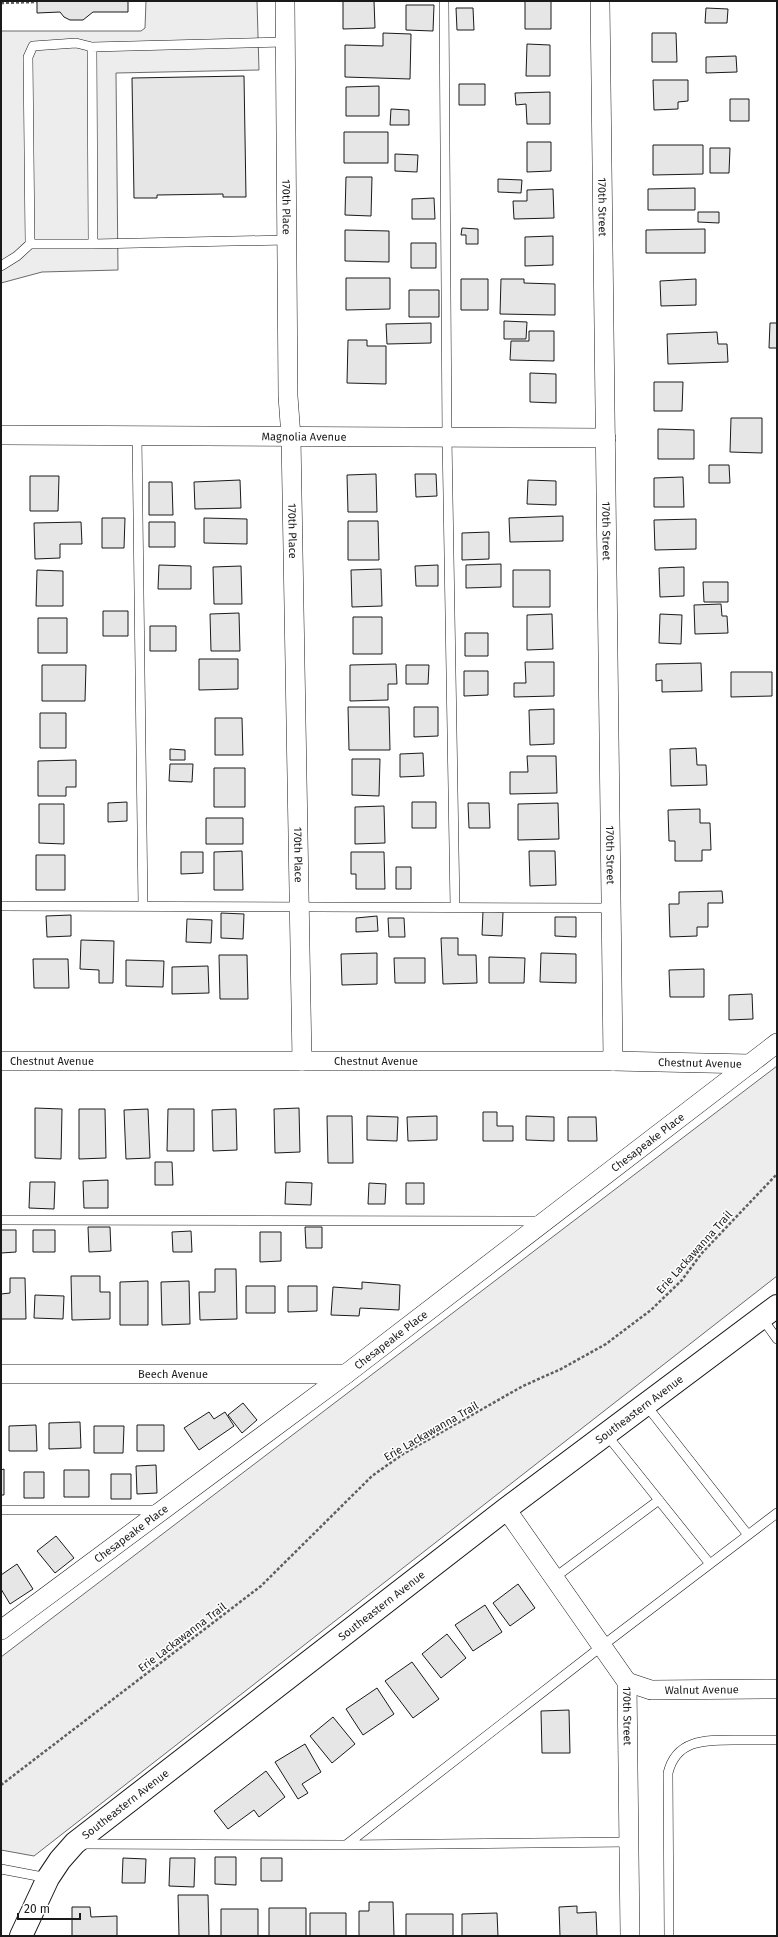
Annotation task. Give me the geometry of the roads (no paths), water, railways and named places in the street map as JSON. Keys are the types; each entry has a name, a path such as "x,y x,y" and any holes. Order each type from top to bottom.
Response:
{"street":[{"name":"170th Place","path":"285,1 288,396 291,437 302,1061"},
{"name":"170th Street","path":"600,1 613,1061"},
{"name":"Magnolia Avenue","path":"1,435 606,438"},
{"name":"Chesapeake Place","path":"1,1630 346,1374 777,1043"},
{"name":"Chestnut Avenue","path":"1,1062 613,1061 750,1064"},
{"name":"Southeastern Avenue","path":"21,1936 48,1878 60,1860 75,1844 506,1509 769,1312"},
{"name":"Beech Avenue","path":"1,1374 346,1374"},
{"name":"170th Street","path":"506,1509 628,1682 630,1936"},
{"name":"Walnut Avenue","path":"628,1682 651,1690 777,1689"}],"lane":[{"path":"444,1 448,437 455,907"},
{"path":"30,244 28,57 33,46 76,43 92,47 285,42"},
{"path":"92,47 93,244"},
{"path":"1,266 17,256 30,244 286,240"},
{"path":"137,436 143,906"},
{"path":"1,906 611,908"},
{"path":"1,1220 545,1221"},
{"path":"769,1312 777,1339"},
{"path":"646,1405 748,1535"},
{"path":"606,1434 710,1564"},
{"path":"554,1578 659,1500"},
{"path":"1,1510 164,1510"},
{"path":"346,1845 602,1646 777,1513"},
{"path":"669,1936 668,1773 671,1763 685,1747 697,1742 710,1740 777,1740"},
{"path":"75,1844 346,1845 629,1842"},
{"path":"1,1869 48,1878"}]}
